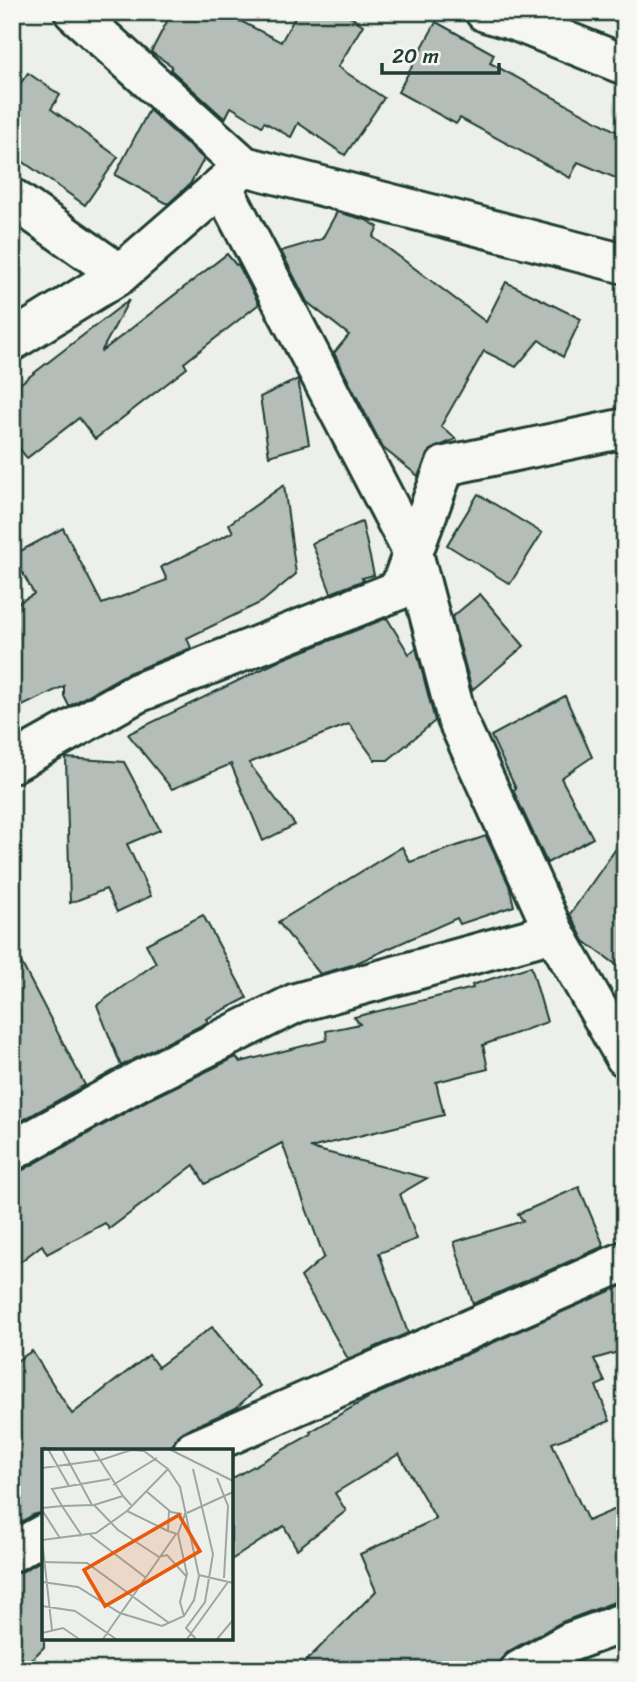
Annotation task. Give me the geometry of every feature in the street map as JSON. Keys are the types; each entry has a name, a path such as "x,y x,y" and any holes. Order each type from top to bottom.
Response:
{"street":[{"path":"74,12 233,176 413,553 457,719 554,932 625,1057"},
{"path":"485,12 518,22 625,65"},
{"path":"233,176 625,264"},
{"path":"12,341 120,274 233,176"},
{"path":"12,198 120,274"},
{"path":"12,764 137,692 399,590 445,466 625,428"},
{"path":"12,1151 140,1080 296,1003 554,932"},
{"path":"198,1449 625,1261"},
{"path":"12,1552 42,1535"},
{"path":"520,1670 570,1642 625,1622"}],"building":[{"path":"172,12 223,12 281,42 298,12 343,12 363,25 338,67 384,98 345,155 298,123 291,137 264,122 262,126 231,107 225,119 171,70 172,66 151,52"},
{"path":"436,22 494,54 490,63 625,136 625,182 578,162 570,178 460,118 456,124 398,92"},
{"path":"28,73 60,95 51,109 118,157 85,205 12,154 12,95"},
{"path":"149,110 204,159 190,184 168,204 115,175"},
{"path":"337,212 366,220 378,227 373,237 486,322 506,282 581,319 563,357 539,340 516,367 484,351 441,426 456,439 430,450 418,476 383,448 334,353 349,335 307,302 281,251 322,239"},
{"path":"227,254 238,264 259,304 184,363 187,368 95,439 79,418 27,458 12,439 12,390 129,300 101,352"},
{"path":"298,379 309,444 269,456 260,397"},
{"path":"284,485 296,574 262,602 187,638 191,648 126,674 69,706 64,696 64,686 12,711 12,606 34,594 13,555 63,528 102,604 167,580 161,567 233,532 229,524"},
{"path":"478,494 542,533 510,584 447,545"},
{"path":"362,522 374,575 331,593 312,543"},
{"path":"480,594 524,646 472,690 452,617"},
{"path":"387,618 409,654 416,648 435,721 388,760 375,760 349,724 249,763 295,825 263,841 231,764 172,789 128,734 283,659"},
{"path":"565,696 592,757 561,778 593,838 547,863 491,736"},
{"path":"66,758 124,762 160,830 127,844 151,896 117,912 106,889 70,903"},
{"path":"486,836 509,885 514,906 460,924 457,918 352,965 320,974 278,922 402,847 410,862"},
{"path":"625,836 625,971 584,941 570,914"},
{"path":"203,915 247,998 206,1019 208,1022 121,1066 97,1005 156,963 146,944"},
{"path":"12,945 85,1085 12,1126"},
{"path":"531,966 547,1022 483,1045 488,1069 436,1082 444,1115 310,1148 427,1178 400,1194 417,1239 379,1253 408,1333 348,1359 301,1277 324,1257 282,1143 205,1184 194,1165 109,1229 105,1223 47,1254 42,1245 12,1268 12,1173 23,1170 150,1099 236,1057 240,1062 327,1040 326,1031 360,1024 354,1017 473,988 472,985"},
{"path":"579,1187 604,1246 473,1304 454,1242 523,1221 518,1214"},
{"path":"621,1286 625,1294 625,1350 594,1359 605,1382 596,1386 610,1421 552,1443 588,1521 618,1508 625,1525 625,1598 562,1622 509,1651 501,1659 498,1670 297,1670 376,1591 360,1554 436,1519 399,1454 335,1493 346,1511 297,1549 284,1526 233,1559 233,1478 370,1397"},
{"path":"212,1327 260,1386 236,1408 184,1431 170,1449 42,1449 42,1513 12,1527 12,1364 32,1351 72,1414 149,1355 158,1367"},
{"path":"42,1560 44,1647 21,1670 12,1670 12,1574"}]}
